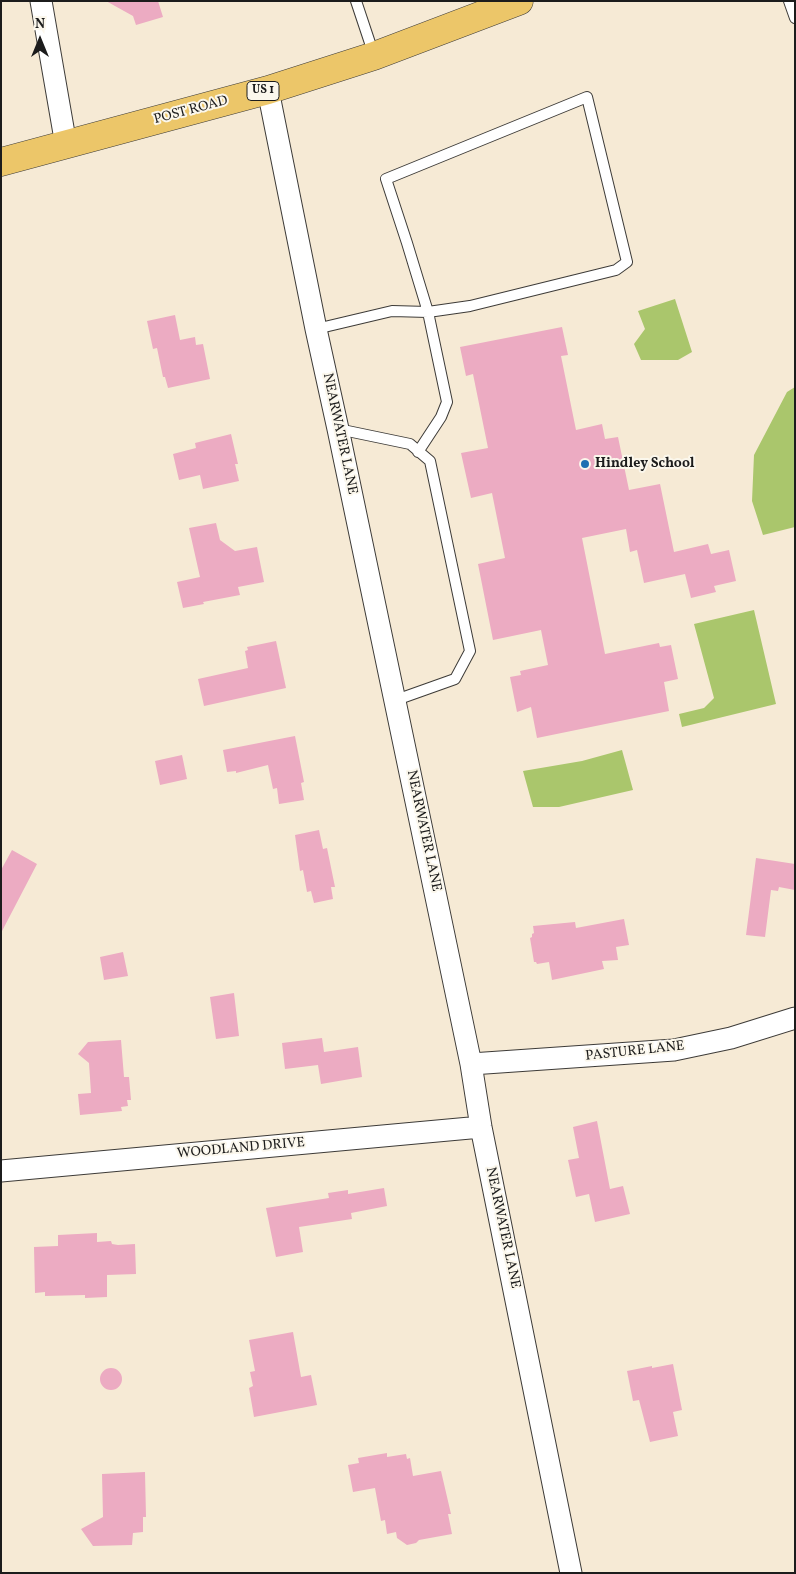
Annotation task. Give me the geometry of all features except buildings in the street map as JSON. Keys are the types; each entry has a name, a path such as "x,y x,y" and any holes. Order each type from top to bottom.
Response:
{"main road":[{"name":"POST ROAD","path":"1,162 268,90 374,56 486,7 519,1"}],"street":[{"path":"41,1 66,145"},
{"name":"NEARWATER LANE","path":"268,90 316,330 396,700 471,1064 481,1126 572,1573"},
{"name":"PASTURE LANE","path":"471,1064 674,1050 731,1038 795,1018"},
{"name":"WOODLAND DRIVE","path":"1,1171 481,1126"}],"lane":[{"path":"356,1 374,56"},
{"path":"789,1 795,18"},
{"path":"316,330 392,311 428,312 470,306 616,270 627,262 587,97 386,178 408,243 428,312 447,402 441,417 418,452"},
{"path":"338,429 410,444 430,461 470,650 455,679 396,700"}],"green space":[{"path":"675,299 692,352 678,360 641,360 634,344 645,329 638,311"},
{"path":"795,387 795,527 763,535 752,501 754,455 787,392"},
{"path":"754,610 776,704 682,727 679,714 704,708 714,698 694,624"},
{"path":"622,750 633,790 559,807 533,807 523,771 582,761"}],"place":[{"name":"Hindley School","path":"585,464"}]}
